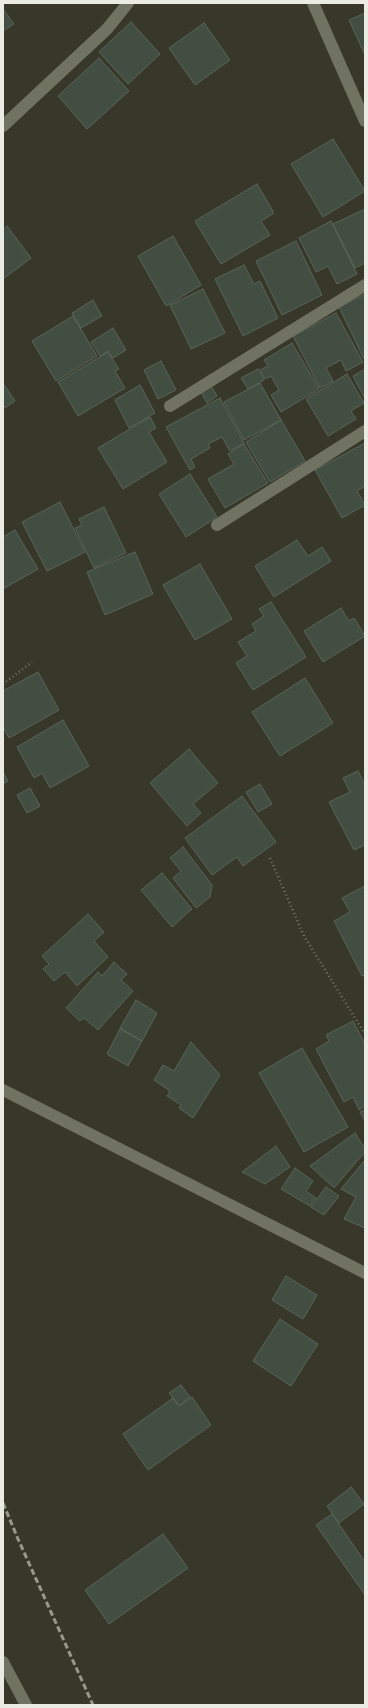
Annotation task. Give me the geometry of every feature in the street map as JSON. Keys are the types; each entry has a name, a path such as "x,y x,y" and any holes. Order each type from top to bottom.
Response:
{"street":[{"path":"3,126 107,29 128,3"},
{"path":"313,3 365,121"},
{"path":"170,406 365,286"},
{"path":"217,525 365,431"},
{"path":"3,1090 365,1273"},
{"path":"3,1662 26,1705"}],"path":[{"path":"3,684 32,662"},
{"path":"270,858 304,936 365,1034"}],"building":[{"path":"3,9 14,24 3,31"},
{"path":"365,13 365,55 349,20"},
{"path":"131,22 160,54 128,84 99,52"},
{"path":"204,23 230,60 195,85 169,48"},
{"path":"99,58 129,91 87,129 58,96"},
{"path":"333,139 365,191 323,217 291,164"},
{"path":"257,184 274,213 261,221 270,235 221,264 195,221"},
{"path":"365,209 365,263 355,268 333,224"},
{"path":"331,221 357,274 337,284 328,266 316,272 299,238"},
{"path":"7,226 31,258 3,279 3,230"},
{"path":"173,236 201,285 166,306 138,256"},
{"path":"296,241 322,295 282,315 256,261"},
{"path":"244,265 254,284 260,281 278,318 243,336 215,279"},
{"path":"203,289 225,333 191,349 170,305"},
{"path":"365,294 365,359 364,359 339,307"},
{"path":"93,300 102,316 81,328 72,313"},
{"path":"336,313 363,362 346,371 341,360 326,368 333,381 320,388 293,336"},
{"path":"73,316 97,356 56,381 32,341"},
{"path":"113,328 126,350 113,358 108,351 100,356 91,342"},
{"path":"292,343 319,389 281,412 271,395 279,390 271,376 265,379 260,370 268,366 264,360"},
{"path":"108,352 119,369 115,371 125,388 78,416 58,382"},
{"path":"161,361 176,390 158,399 144,370"},
{"path":"258,369 264,380 248,389 241,378"},
{"path":"365,369 365,399 353,376"},
{"path":"347,374 364,403 351,411 356,419 328,436 306,399"},
{"path":"3,383 15,401 3,409"},
{"path":"260,383 281,420 244,440 224,402"},
{"path":"210,384 217,396 207,403 200,390"},
{"path":"140,385 155,413 129,428 115,400"},
{"path":"220,398 244,443 230,451 222,437 208,444 210,448 191,459 195,467 190,470 166,427"},
{"path":"150,417 156,428 149,432 167,462 123,489 98,448"},
{"path":"281,420 305,461 270,482 246,442"},
{"path":"365,443 365,486 357,491 365,505 342,518 315,470"},
{"path":"244,444 268,483 225,508 208,479 234,464 228,454"},
{"path":"190,474 217,517 186,537 159,494"},
{"path":"60,502 85,552 47,571 22,522"},
{"path":"104,507 126,553 94,568 75,528 82,525 79,519"},
{"path":"15,530 38,569 3,589 3,537"},
{"path":"297,540 308,556 322,547 331,561 274,597 255,566"},
{"path":"135,552 153,594 105,615 87,572"},
{"path":"200,564 232,619 195,640 163,585"},
{"path":"271,602 306,657 253,690 236,663 247,656 238,642 256,631 252,624 264,616 259,609"},
{"path":"341,608 349,621 354,618 365,636 323,662 304,631"},
{"path":"38,672 59,710 9,738 3,727 3,691"},
{"path":"305,678 333,723 280,756 252,712"},
{"path":"63,720 89,766 50,788 42,773 34,778 17,747"},
{"path":"189,749 218,783 193,804 201,813 187,826 150,783"},
{"path":"358,771 365,785 365,845 354,850 329,802 350,792 343,778"},
{"path":"3,772 8,781 3,784"},
{"path":"260,784 272,804 258,812 246,792"},
{"path":"30,788 40,806 27,813 17,795"},
{"path":"242,796 276,842 243,866 237,857 212,875 185,838"},
{"path":"183,847 212,885 210,897 196,908 173,878 181,871 170,858"},
{"path":"162,873 192,909 172,927 141,890"},
{"path":"365,886 365,975 362,976 334,921 350,912 342,898"},
{"path":"88,914 104,932 94,941 108,957 77,986 65,972 54,981 43,969 49,964 42,956"},
{"path":"114,962 127,974 121,980 133,991 98,1030 84,1018 80,1021 66,1008 98,972 102,976"},
{"path":"136,1000 157,1013 142,1041 120,1028"},
{"path":"353,1021 365,1044 365,1106 359,1110 353,1097 344,1102 316,1049 329,1041 326,1035"},
{"path":"120,1029 142,1041 128,1066 107,1054"},
{"path":"191,1042 220,1075 193,1118 179,1108 181,1105 167,1096 170,1091 154,1080 163,1065 174,1071"},
{"path":"302,1048 348,1127 304,1152 259,1073"},
{"path":"365,1110 365,1121 360,1112"},
{"path":"355,1133 365,1149 365,1152 334,1188 310,1166"},
{"path":"276,1146 290,1167 265,1184 242,1172"},
{"path":"365,1160 365,1228 344,1219 356,1197 341,1189"},
{"path":"295,1168 313,1181 306,1191 316,1198 310,1206 281,1189"},
{"path":"326,1187 339,1196 324,1215 311,1207"},
{"path":"286,1276 317,1295 303,1319 272,1300"},
{"path":"280,1319 318,1344 291,1386 253,1361"},
{"path":"181,1385 190,1397 179,1406 169,1393"},
{"path":"192,1397 211,1425 148,1470 123,1434 173,1398 179,1406"},
{"path":"351,1487 364,1504 339,1523 327,1506"},
{"path":"332,1514 365,1562 365,1595 316,1525"},
{"path":"163,1534 188,1568 109,1624 85,1590"}],"railway":[{"path":"3,1503 93,1705"}]}
